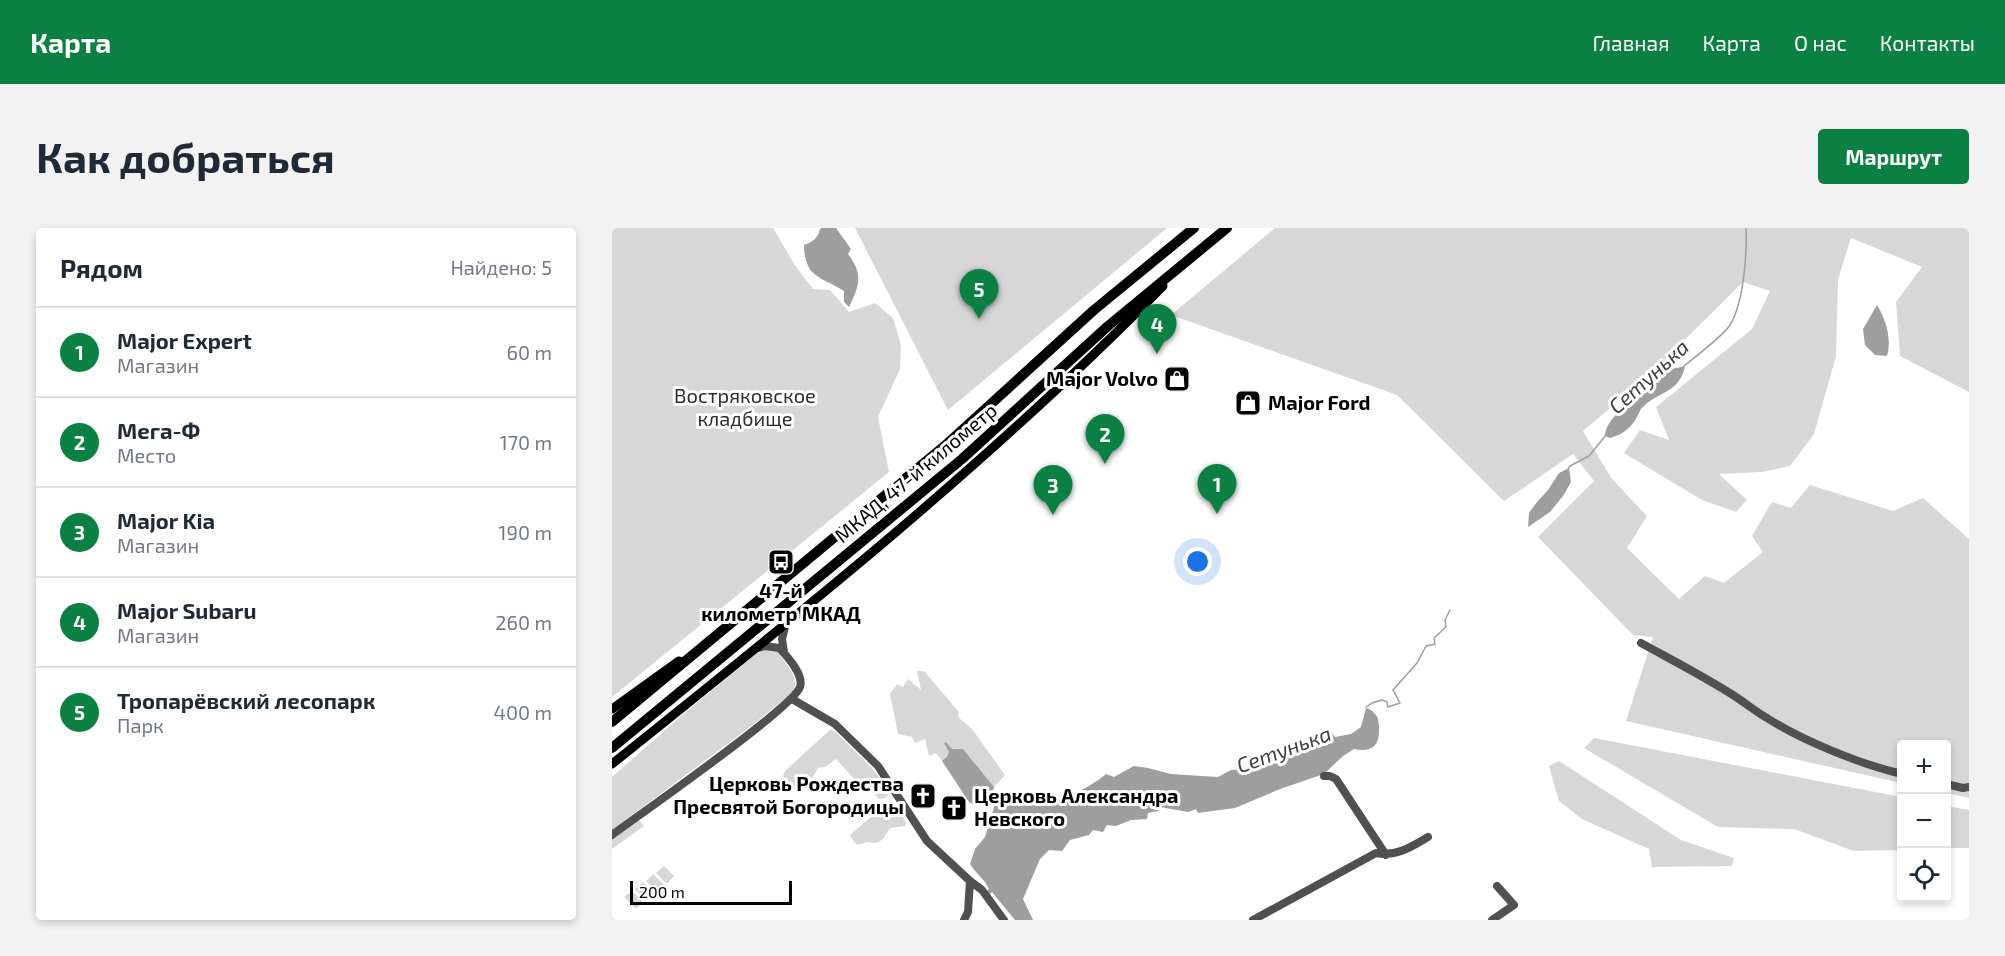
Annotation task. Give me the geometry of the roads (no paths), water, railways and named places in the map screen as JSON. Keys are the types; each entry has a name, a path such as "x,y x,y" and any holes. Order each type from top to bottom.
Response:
{"highway":[{"name":"МКАД, 47-й километр","path":"612,722 948,443 1094,310 1194,228"},
{"name":"МКАД, 47-й километр","path":"612,748 962,459 1108,326 1227,228"}],"main road":[{"path":"612,764 906,524 1030,416 1136,314 1189,259"},
{"path":"612,709 708,641"}],"street":[{"path":"784,653 783,632 788,621"},
{"path":"1641,643 1797,734 1849,757 1897,772"},
{"path":"612,835 792,699 801,683 784,653 772,646 753,649"},
{"path":"792,699 835,724 878,766 927,841 970,882 982,890 1004,920"},
{"path":"1324,776 1336,779 1386,855"},
{"path":"1951,785 1969,787"},
{"path":"1253,920 1376,853 1386,855 1405,849 1428,837"},
{"path":"964,920 968,912 970,882"},
{"path":"1492,920 1514,905 1497,886"}],"waterway":[{"name":"Сетунька","path":"1684,366 1722,334 1735,315 1744,278 1746,228"},
{"name":"Сетунька","path":"1568,469 1589,456 1606,435"},
{"name":"Сетунька","path":"1366,707 1382,700 1387,702 1388,707 1400,703 1393,690 1417,663 1426,646 1435,644 1434,638 1446,627 1445,620 1450,610"}],"place":[{"name":"Тропарёвский лесопарк","path":"979,319"},
{"name":"Major Subaru","path":"1157,354"},
{"name":"Major Volvo","path":"1177,379"},
{"name":"Major Ford","path":"1248,403"},
{"name":"Мега-Ф","path":"1105,464"},
{"name":"Major Expert","path":"1217,514"},
{"name":"Major Kia","path":"1053,515"},
{"name":"47-й километр МКАД","path":"781,562"},
{"name":"Церковь Рождества Пресвятой Богородицы","path":"923,796"},
{"name":"Церковь Александра Невского","path":"954,808"}],"park label":[{"name":"Востряковское кладбище","path":"745,408"}]}
